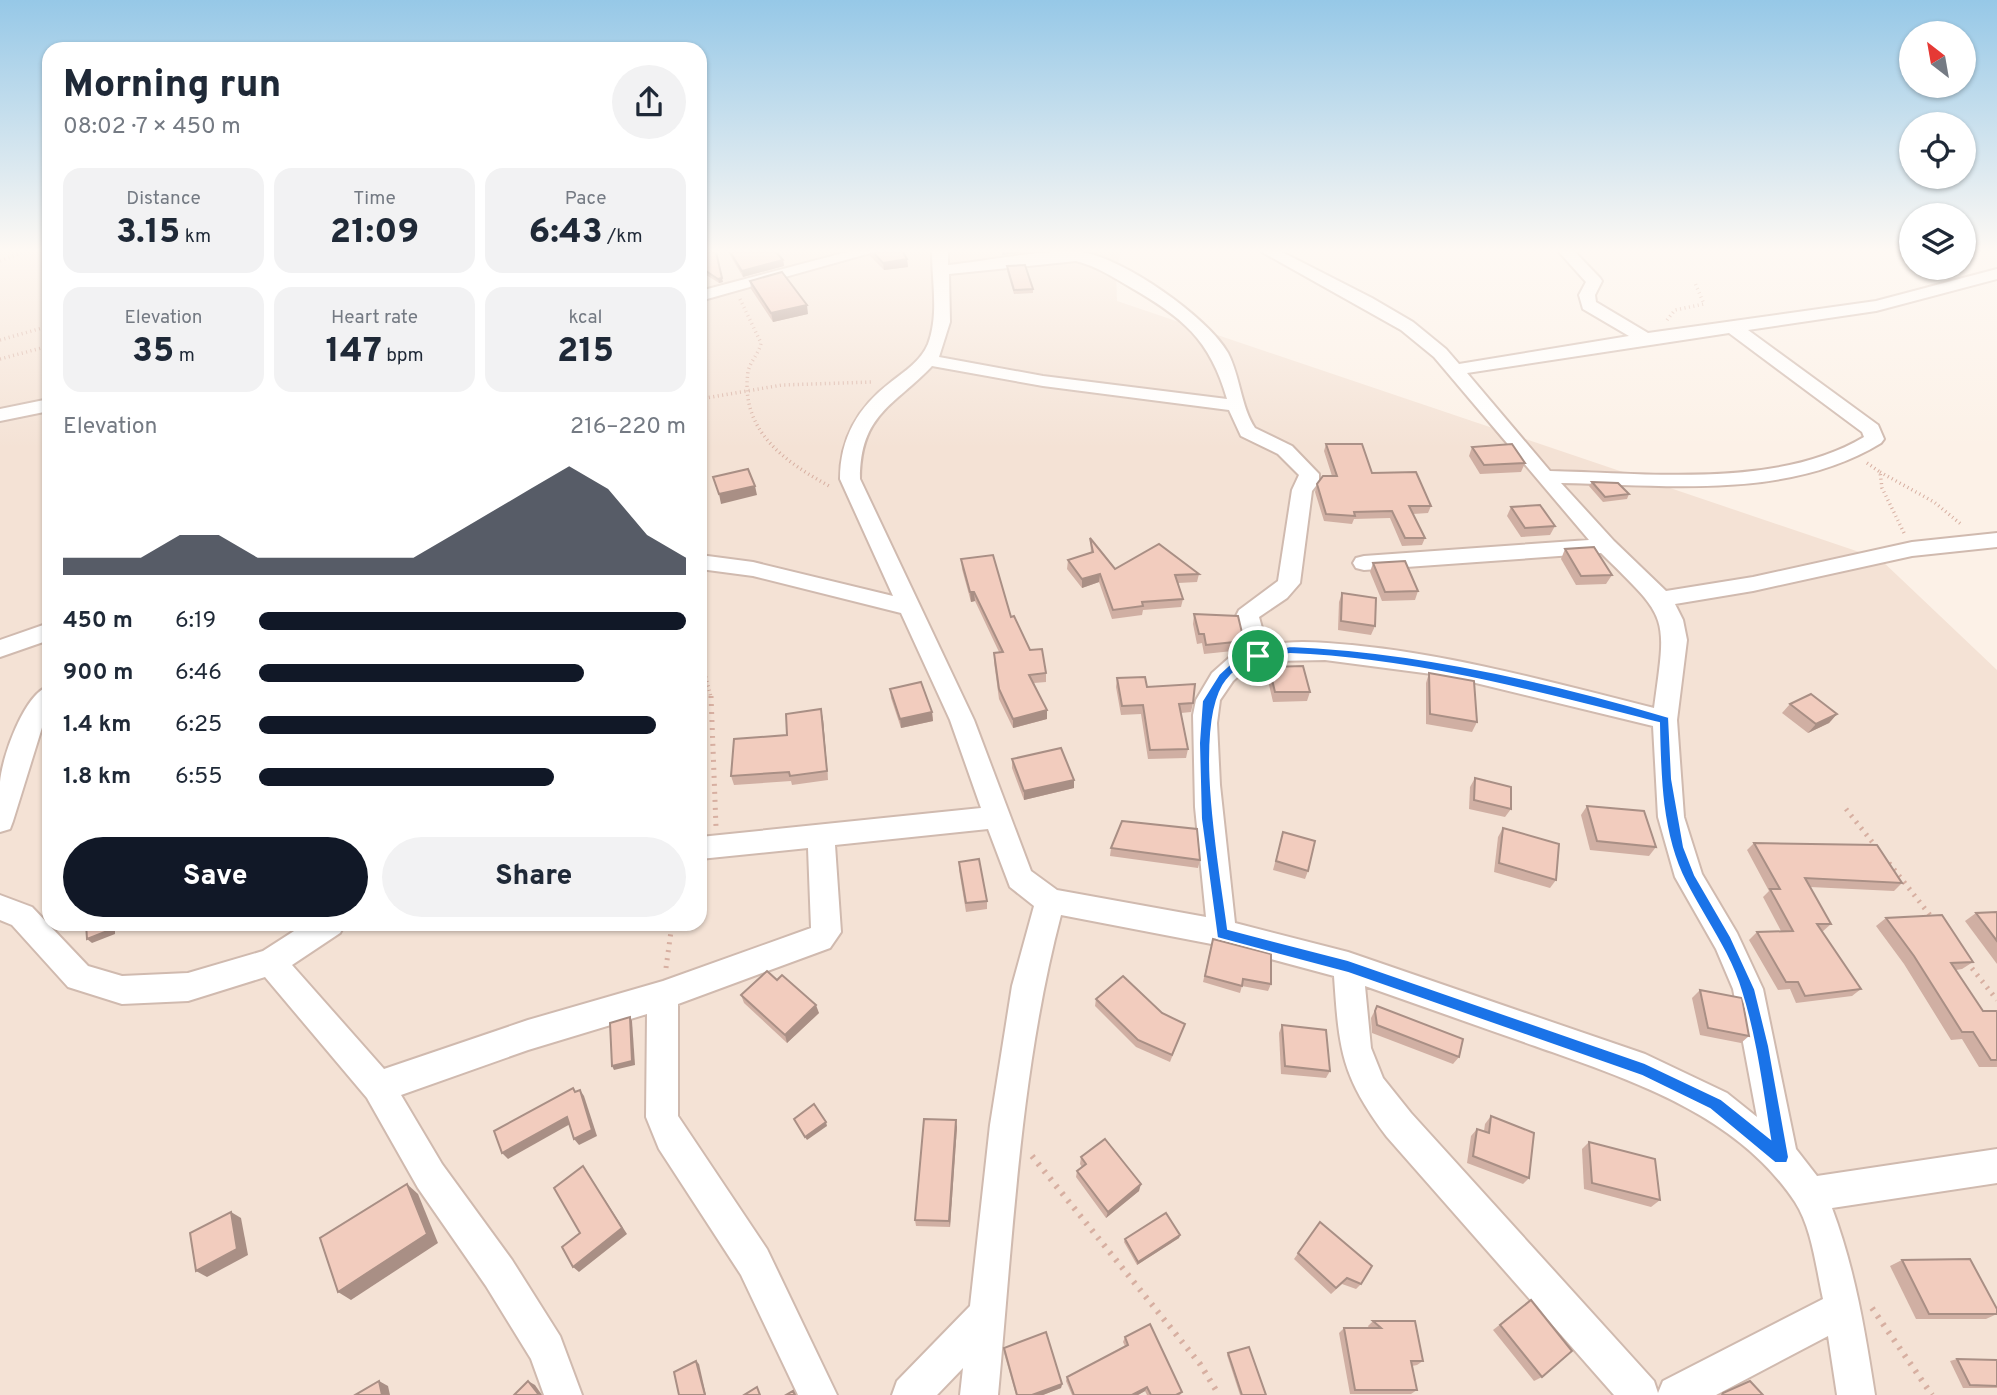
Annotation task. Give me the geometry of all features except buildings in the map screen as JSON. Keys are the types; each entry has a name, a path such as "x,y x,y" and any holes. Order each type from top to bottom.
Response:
{"street":[{"path":"938,317 938,343 920,368 877,404 854,436 849,458 850,479 908,607 928,641 962,720 1020,879 1050,901 1222,933 1348,966 1645,1070 1715,1104 1781,1157 1810,1194 1854,1303 1856,1395"},
{"path":"1187,317 1211,337 1221,353 1248,432 1285,450 1310,474 1309,482 1302,490 1289,583 1283,592 1254,607 1247,616 1258,656"},
{"path":"1390,317 1407,326 1440,353 1544,477 1606,546 1661,599 1672,620 1675,640 1665,720 1666,779 1678,847 1689,877 1727,942 1748,989 1762,1046 1781,1157"},
{"path":"1610,317 1647,339"},
{"path":"1455,370 1667,335 1804,317"},
{"path":"1544,477 1739,478 1799,470 1856,455 1874,439 1871,429 1734,328"},
{"path":"920,368 1238,406"},
{"path":"0,415 42,406"},
{"path":"1661,599 1912,549 1989,541"},
{"path":"1364,563 1606,546"},
{"path":"707,563 753,569 908,607"},
{"path":"0,649 42,634"},
{"path":"1222,933 1208,819 1205,743 1208,701 1223,677 1237,664 1258,656 1290,650 1339,652 1399,660 1541,689 1665,720"},
{"path":"0,821 32,718 42,704"},
{"path":"708,847 996,817"},
{"path":"378,1087 528,1035 663,995 820,939 826,932 821,835"},
{"path":"979,1395 1007,1125 1027,986 1050,901"},
{"path":"0,906 22,916 79,977 122,990 188,987 271,962 319,931"},
{"path":"271,962 378,1087 430,1176 499,1273 547,1349 563,1395"},
{"path":"1348,966 1355,1048 1371,1089 1399,1125 1640,1395"},
{"path":"663,995 662,1117 671,1137 754,1262 818,1395"},
{"path":"1810,1194 1997,1167"},
{"path":"1677,1395 1854,1303"},
{"path":"911,1395 987,1315"}],"path":[{"path":"749,317 761,343 761,350 751,361 747,389 751,412 762,436 780,457 859,503"},
{"path":"1667,335 1670,317"},
{"path":"0,340 42,328"},
{"path":"0,359 42,348"},
{"path":"707,398 782,385 862,383 920,368"},
{"path":"1856,455 1880,472 1934,502 1989,541"},
{"path":"1880,472 1882,488 1912,549"},
{"path":"707,677 711,689 708,847"},
{"path":"1846,809 1938,926"},
{"path":"663,995 671,931"},
{"path":"1964,957 1997,1000"},
{"path":"1007,1125 1200,1364 1219,1395"},
{"path":"1854,1303 1932,1395"}],"shaded area":[{"path":"0,317 42,317 42,931 707,931 707,317 1165,317 1880,559 1997,670 1997,1395 0,1395"}],"route":[{"path":"1290,650 1339,652 1399,660 1541,689 1665,720 1666,779 1678,847 1689,877 1727,942 1748,989 1762,1046 1781,1157 1715,1104 1645,1070 1348,966 1222,933 1208,819 1205,743 1208,701 1223,677 1237,664 1258,656 1290,650"}]}
